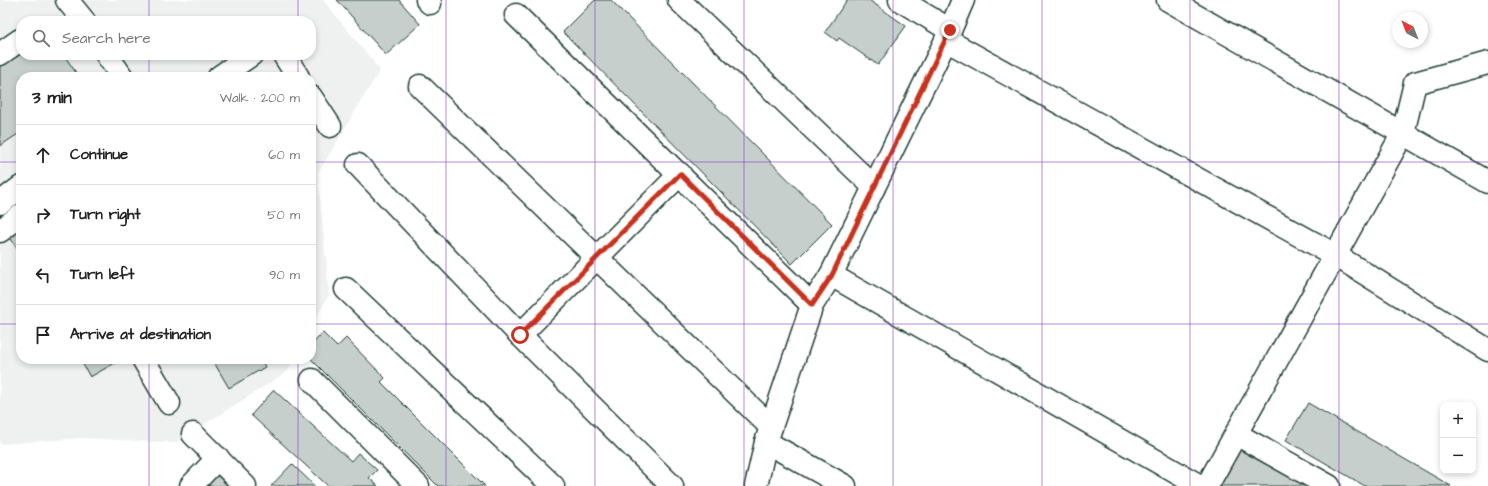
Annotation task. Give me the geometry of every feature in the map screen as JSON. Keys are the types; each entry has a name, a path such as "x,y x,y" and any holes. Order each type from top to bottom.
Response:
{"street":[{"path":"67,0 80,16"},
{"path":"679,0 874,187"},
{"path":"900,0 948,35 1335,256 1488,350"},
{"path":"1168,0 1488,182"},
{"path":"756,486 769,434 812,305 832,275 948,35 957,3"},
{"path":"516,15 812,305"},
{"path":"0,54 16,43"},
{"path":"110,60 119,72"},
{"path":"226,72 244,60"},
{"path":"287,60 295,72"},
{"path":"1207,486 1403,133 1415,83 1488,63"},
{"path":"420,86 597,257 769,434 845,486"},
{"path":"316,105 330,126"},
{"path":"358,165 520,335 672,486"},
{"path":"520,335 680,174"},
{"path":"0,203 16,191"},
{"path":"0,231 16,219"},
{"path":"832,275 1200,486"},
{"path":"346,289 553,486"},
{"path":"146,364 169,403"},
{"path":"312,380 418,486"},
{"path":"193,434 245,486"},
{"path":"1236,434 1328,486"},
{"path":"191,486 218,458"}],"shaded area":[{"path":"0,0 323,0 380,70 318,173 329,295 316,318 316,72 16,72 16,364 291,364 287,372 175,443 82,438 0,444"}],"building":[{"path":"337,0 399,0 420,24 386,55"},
{"path":"595,0 611,0 832,224 792,264 563,32"},
{"path":"847,0 869,0 906,26 878,65 839,38 837,41 825,32"},
{"path":"16,54 16,60 67,60 76,72 16,72 16,135 0,146 0,65"},
{"path":"16,224 16,247 6,230"},
{"path":"323,333 337,347 346,338 385,378 381,382 485,486 438,486 316,364 316,340"},
{"path":"83,364 113,364 90,377"},
{"path":"215,364 264,364 265,367 229,388"},
{"path":"274,390 351,461 358,453 377,470 369,478 378,486 328,486 251,415"},
{"path":"1308,403 1451,486 1365,486 1286,440"},
{"path":"1237,445 1311,486 1214,486"},
{"path":"292,464 315,486 271,486"},
{"path":"213,471 229,486 198,486"}],"route":[{"path":"520,335 680,174 812,305 832,275 950,30"}]}
